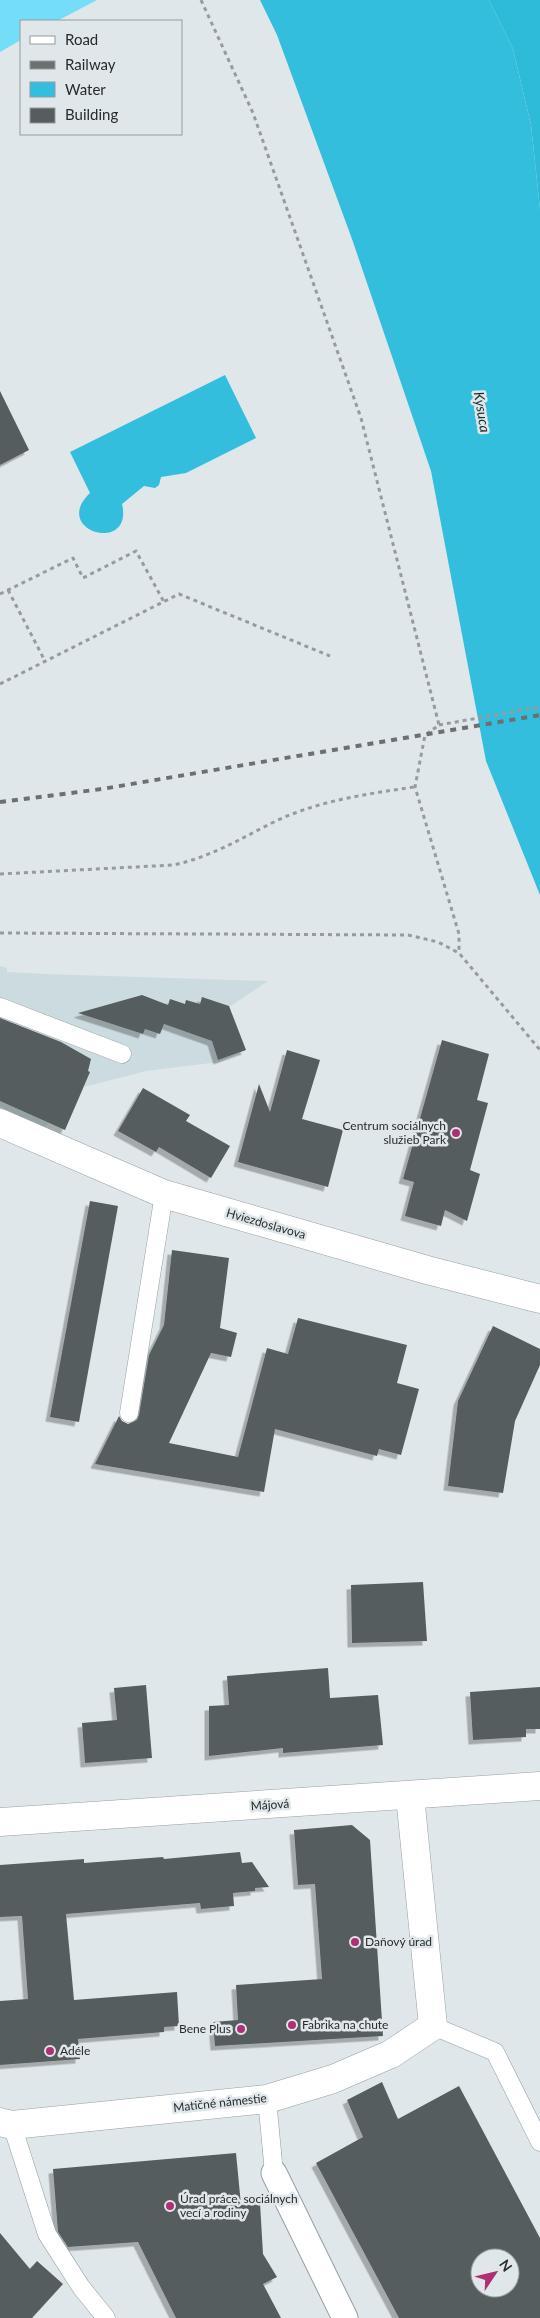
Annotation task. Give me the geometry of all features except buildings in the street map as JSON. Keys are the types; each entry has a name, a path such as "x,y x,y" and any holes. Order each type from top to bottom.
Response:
{"street":[{"name":"Hviezdoslavova","path":"0,1124 164,1194 427,1270 540,1299"},
{"name":"Májová","path":"0,1822 540,1786"},
{"path":"410,1796 433,2026"},
{"name":"Matičné námestie","path":"6,2124 267,2099 333,2079 391,2054 433,2026"},
{"path":"274,2173 345,2318"}],"lane":[{"path":"0,1007 122,1054"},
{"path":"129,1413 164,1194"},
{"path":"433,2026 495,2052 540,2142"},
{"path":"267,2099 274,2173"},
{"path":"6,2124 47,2234 81,2287 106,2318"}],"path":[{"path":"200,0 253,113 361,418 439,725"},
{"path":"0,594 73,558 83,578 136,552 164,602"},
{"path":"8,590 45,661"},
{"path":"0,684 179,594 330,656"},
{"path":"459,953 459,934 415,787 425,735 439,725 540,707"},
{"path":"0,874 173,865 188,862 228,847 278,820 335,799 415,787"},
{"path":"0,933 408,935 438,942 459,953 540,1050"}],"shaded area":[{"path":"0,0 97,0 59,20 20,20 20,41 0,52"},
{"path":"489,0 540,0 540,209 531,125 513,49"},
{"path":"0,966 7,968 7,972 268,981 229,1007 246,1050 219,1062 146,1071 84,1087 65,1130 49,1123 40,1132 0,1114"}],"water":[{"name":"Kysuca","path":"260,0 489,0 513,49 531,125 540,209 540,895 486,761 431,471 352,239 277,35"},
{"path":"225,375 256,438 186,473 161,477 159,485 155,488 144,486 122,504 122,520 116,529 107,533 96,532 86,527 80,518 80,506 90,493 70,452"}],"railway":[{"path":"0,802 102,789 540,715"}],"place":[{"name":"Centrum sociálnych služieb Park","path":"456,1133"},
{"name":"Daňový úrad","path":"355,1942"},
{"name":"Fabrika na chute","path":"292,2025"},
{"name":"Bene Plus","path":"241,2029"},
{"name":"Adéle","path":"50,2051"},
{"name":"Úrad práce, sociálnych vecí a rodiny","path":"170,2206"}]}
